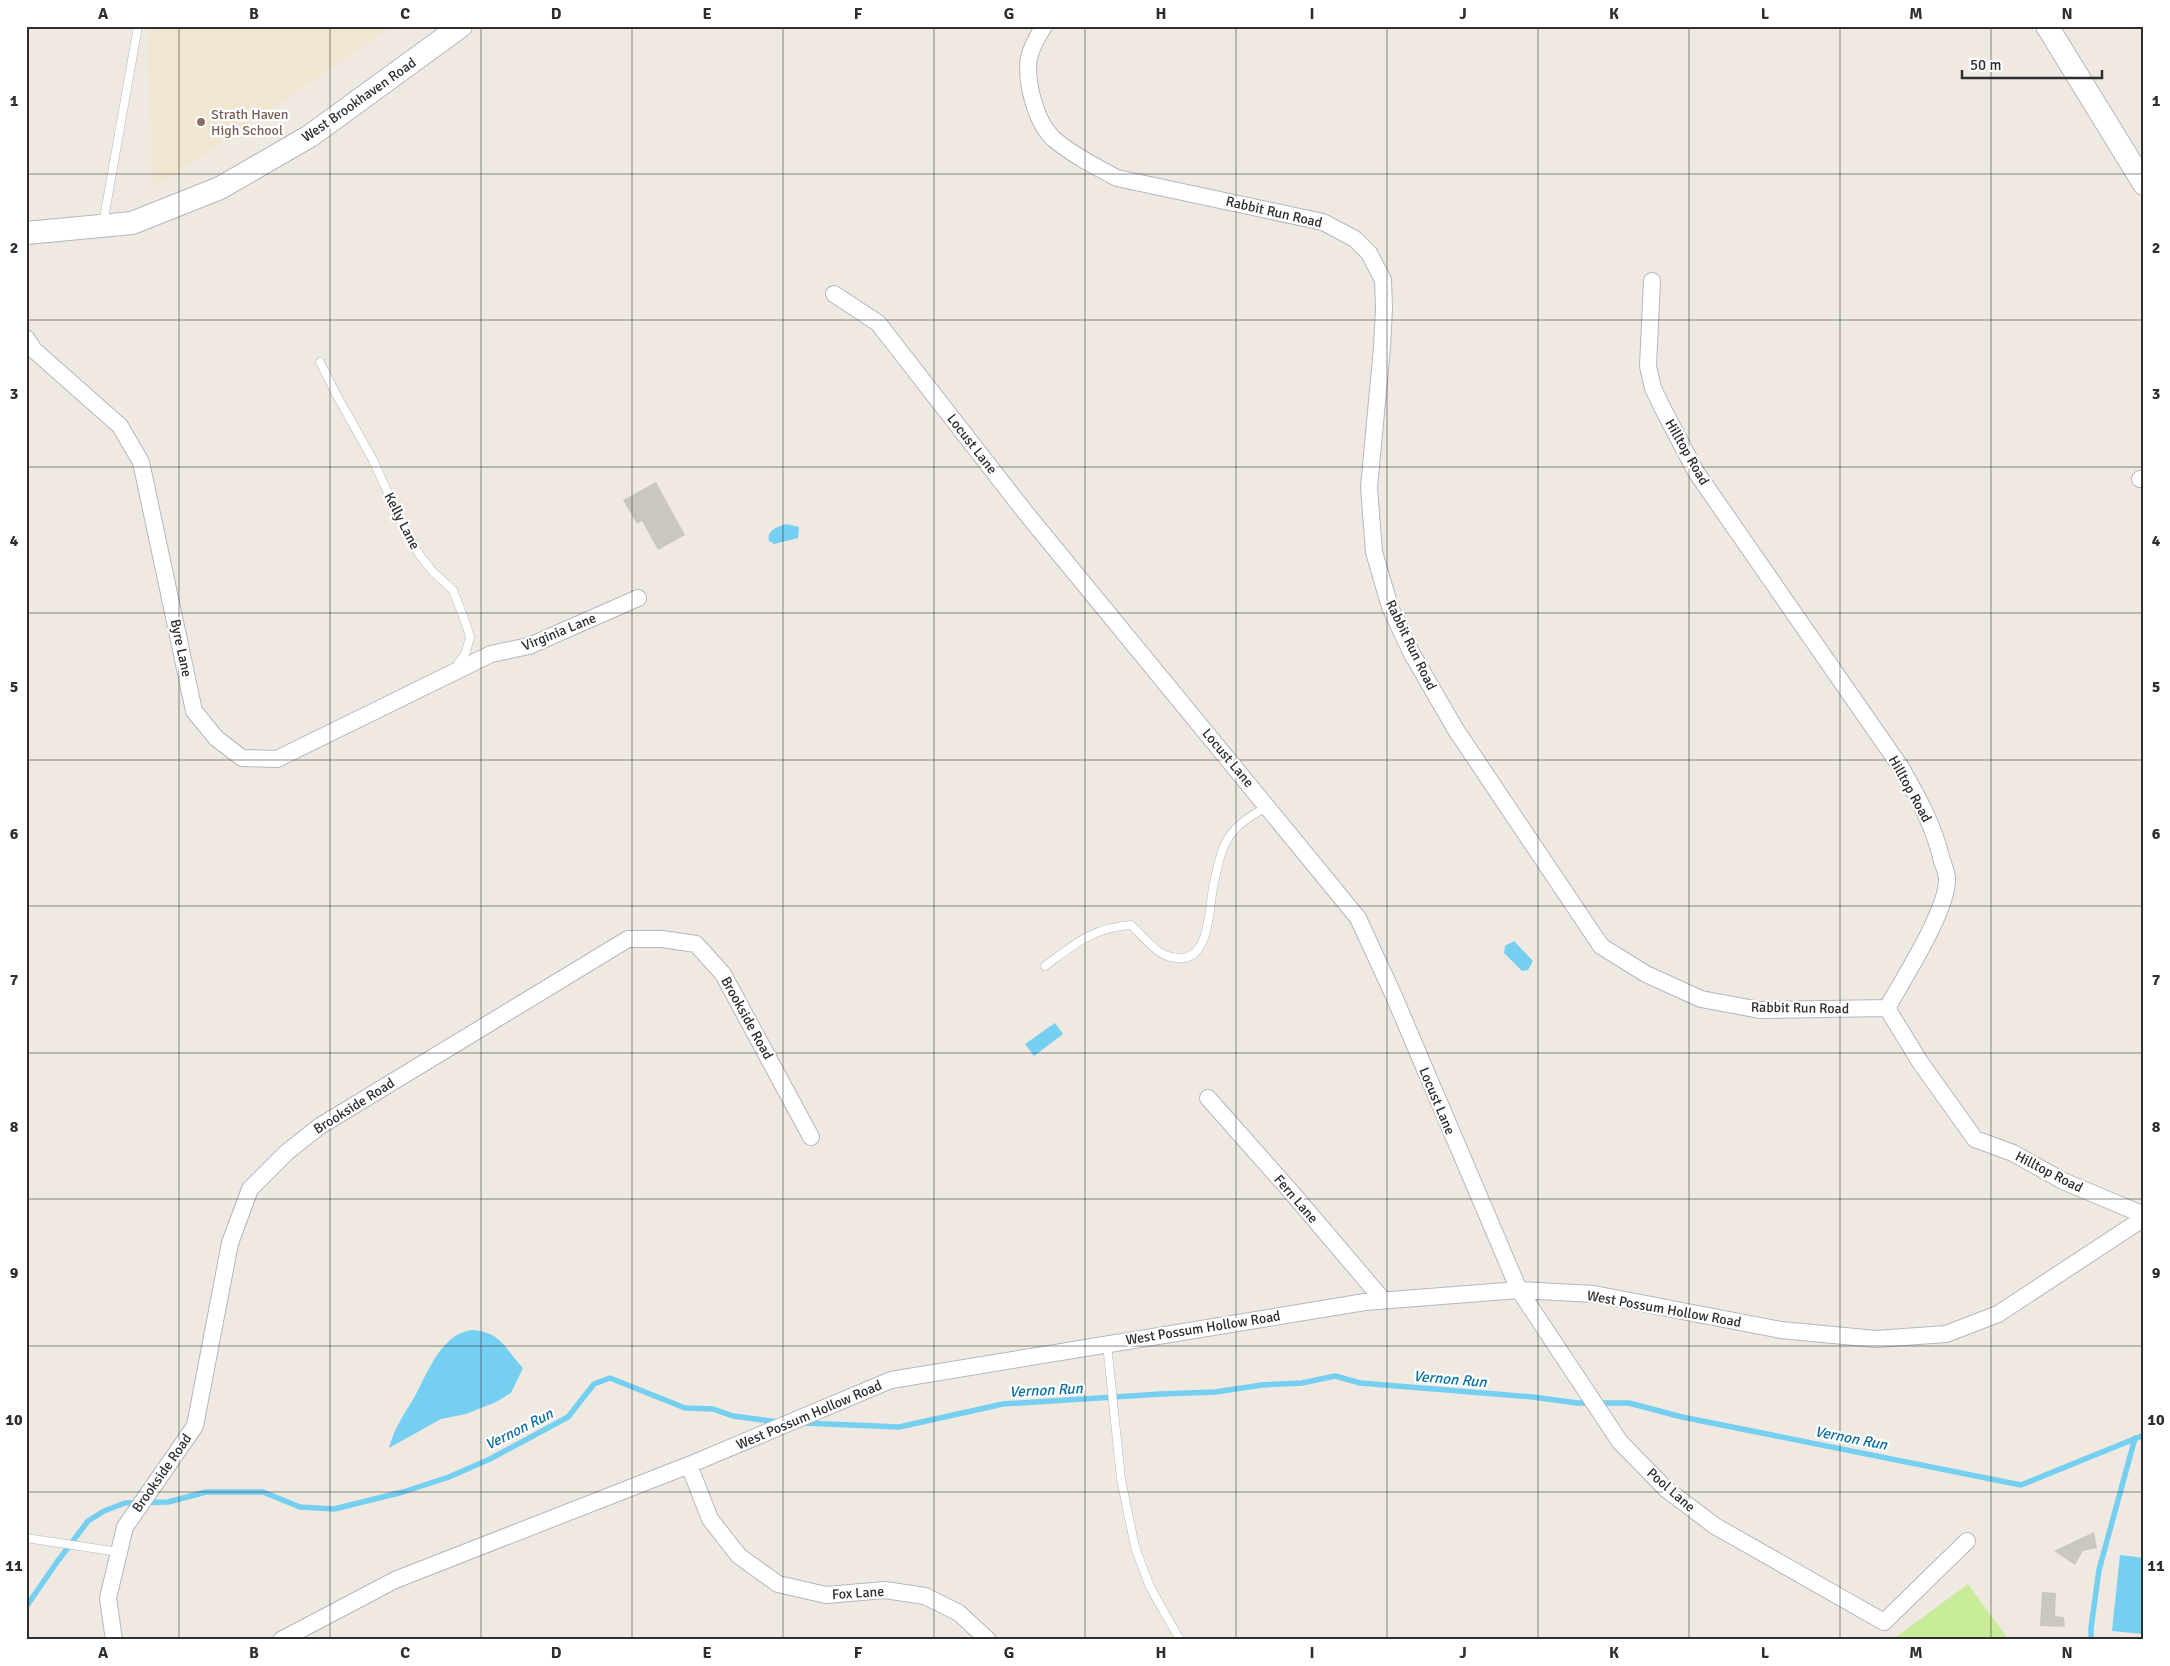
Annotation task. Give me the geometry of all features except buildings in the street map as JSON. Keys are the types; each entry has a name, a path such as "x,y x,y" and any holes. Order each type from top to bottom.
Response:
{"street":[{"name":"West Brookhaven Road","path":"26,234 132,223 220,188 310,136 461,26"},
{"name":"Rabbit Run Road","path":"1044,26 1029,58 1031,88 1036,114 1053,138 1060,144 1090,164 1117,178 1323,222 1355,239 1369,253 1383,280 1384,308 1369,486 1374,552 1390,607 1412,654 1456,730 1601,946 1646,974 1700,999 1760,1010 1887,1008"},
{"path":"2047,26 2144,184"},
{"name":"Hilltop Road","path":"1652,281 1648,366 1653,388 1662,407 1696,472 1900,766 1920,802 1936,837 1947,880 1941,907 1914,962 1887,1008 1920,1062 1975,1138 2013,1153 2063,1181 2144,1216"},
{"name":"Locust Lane","path":"834,294 878,323 1025,512 1358,918 1393,994 1519,1290"},
{"name":"Byre Lane","path":"26,338 34,350 120,426 141,462 194,711 216,738 242,758 277,759 451,674"},
{"name":"Virginia Lane","path":"451,674 491,654 529,646 638,598"},
{"name":"Brookside Road","path":"114,1640 108,1598 125,1527 195,1426 230,1243 250,1189 287,1152 320,1126 628,939 662,939 696,944 724,974 811,1137"},
{"name":"Fern Lane","path":"1208,1098 1383,1300"},
{"name":"West Possum Hollow Road","path":"281,1640 395,1580 689,1465 891,1380 1356,1303 1519,1290 1594,1294 1781,1330 1876,1339 1946,1334 1998,1314 2144,1216"},
{"name":"Pool Lane","path":"1519,1290 1620,1442 1673,1494 1716,1526 1884,1622 1967,1541"},
{"name":"Fox Lane","path":"689,1465 710,1519 738,1556 778,1584 826,1595 885,1590 925,1596 959,1613 988,1640"}],"lane":[{"path":"103,226 138,26"},
{"name":"Kelly Lane","path":"320,362 373,460 398,515 419,554 433,572 453,590 470,637 466,652 451,674"},
{"path":"1045,966 1092,933 1112,927 1131,925 1163,954 1174,958 1188,957 1197,952 1204,941 1213,887 1225,844 1236,827 1268,806"},
{"path":"1107,1344 1121,1479 1135,1547 1150,1587 1180,1640"},
{"path":"26,1538 119,1552"}],"shaded area":[{"name":"Strath Haven High School","path":"149,26 394,26 154,188 147,56"}],"green space":[{"path":"1968,1584 2009,1640 1892,1640"}],"water":[{"path":"786,524 799,527 798,538 774,544 769,541 769,534 771,532"},
{"path":"1514,941 1533,961 1528,970 1522,971 1504,953 1505,946"},
{"path":"1055,1023 1063,1034 1034,1056 1025,1044"},
{"path":"471,1330 490,1334 502,1342 523,1368 511,1393 496,1402 466,1414 441,1419 389,1448 397,1427 439,1352 453,1338"},
{"path":"2120,1555 2144,1558 2144,1634 2112,1631"}],"waterway":[{"name":"Vernon Run","path":"803,1423 899,1427 1003,1404 1215,1392 1262,1385 1302,1383 1335,1376 1360,1383 1533,1397 1577,1403 1629,1403 1682,1417 2021,1485 2144,1435"},
{"name":"Vernon Run","path":"26,1607 88,1521 104,1511 125,1503 168,1502 206,1492 263,1492 300,1507 334,1509 403,1492 449,1477 490,1459 568,1417 594,1384 610,1378 685,1408 713,1409 733,1416 778,1422"},
{"path":"2091,1640 2099,1570 2135,1438"}],"place":[{"name":"Strath Haven High School","path":"201,122"}]}
